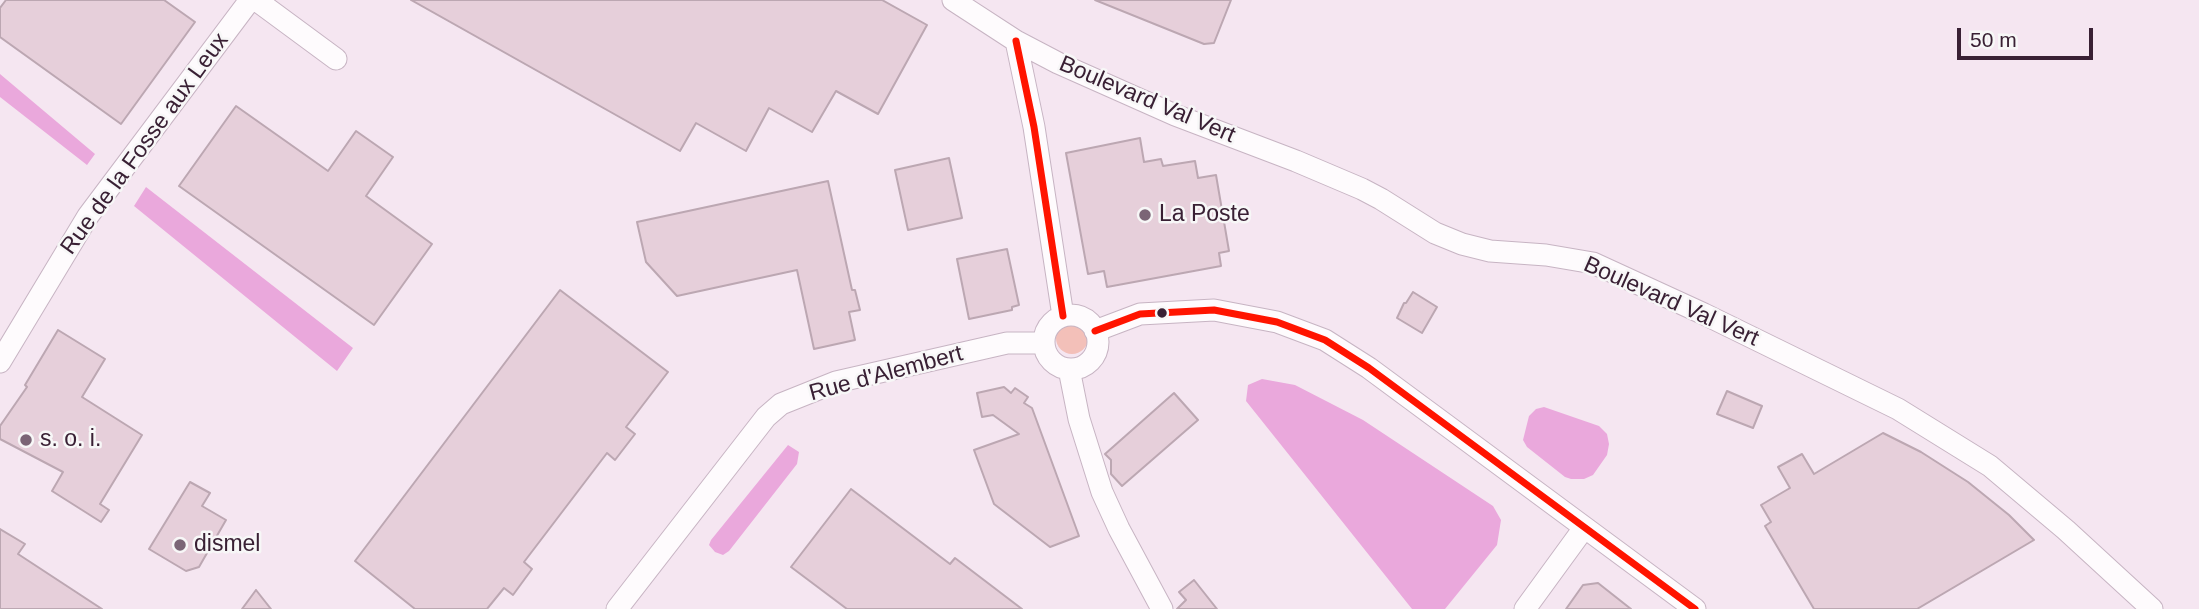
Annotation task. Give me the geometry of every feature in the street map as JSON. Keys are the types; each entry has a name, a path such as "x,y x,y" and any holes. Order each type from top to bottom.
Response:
{"street":[{"name":"Rue de la Fosse aux Leux","path":"0,362 88,216 250,0"},
{"path":"256,0 336,59"},
{"name":"Boulevard Val Vert","path":"953,0 1016,41 1058,63 1175,115 1296,161 1363,190 1435,233 1490,251 1546,255 1592,263 1704,314 1898,409 1990,466 2066,530 2152,609"},
{"path":"1016,41 1031,112 1063,316"},
{"path":"1095,331 1140,314 1214,310 1277,322 1325,340 1369,368 1696,609"},
{"path":"1063,316 1079,316 1091,324 1095,331 1099,340 1094,357 1081,368 1069,369 1056,365 1049,359 1043,343 1048,326 1063,316"},
{"name":"Rue d'Alembert","path":"617,609 766,417 781,404 836,382 1007,343 1043,343"},
{"path":"1069,369 1079,419 1102,492 1162,609"},
{"path":"1525,609 1584,528"}],"shaded area":[{"path":"0,74 95,154 87,165 0,97"},
{"path":"146,187 353,348 337,371 134,206"},
{"path":"1072,322 1083,327 1088,338 1083,349 1072,354 1061,349 1056,338 1061,327"},
{"path":"1262,379 1295,385 1363,420 1493,506 1501,520 1497,545 1445,609 1412,609 1246,401 1248,385"},
{"path":"1544,407 1599,426 1607,434 1607,455 1593,475 1584,479 1565,477 1527,447 1523,440 1529,416 1536,409"},
{"path":"788,445 799,452 797,464 729,551 723,555 715,552 709,545 711,540"}],"building":[{"path":"6,0 164,0 195,22 121,124 0,37 0,8"},
{"path":"411,0 882,0 927,25 878,114 836,91 812,132 769,108 746,151 696,123 680,151"},
{"path":"1095,0 1231,0 1214,43 1204,44"},
{"path":"236,106 328,171 356,131 393,157 366,196 432,244 374,325 179,186"},
{"name":"La Poste","path":"1140,138 1144,162 1161,159 1163,166 1195,161 1198,178 1216,175 1229,251 1219,253 1221,266 1107,287 1104,271 1088,274 1066,153"},
{"path":"949,158 962,218 908,230 895,170"},
{"path":"828,181 852,290 855,290 860,310 849,312 855,340 814,349 797,270 677,296 646,262 637,222"},
{"path":"1007,249 1019,305 1012,307 1012,310 969,319 957,259"},
{"path":"560,290 668,372 626,427 635,434 615,460 607,453 524,562 532,569 513,595 504,588 487,609 415,609 355,561"},
{"path":"1413,292 1437,307 1422,333 1397,318"},
{"path":"58,330 105,359 82,397 142,435 100,504 109,510 101,522 52,491 63,472 0,439 0,426 27,387 25,385"},
{"path":"1004,387 1011,393 1015,388 1028,397 1024,403 1032,408 1079,536 1050,547 994,504 974,450 1019,434 993,415 982,417 977,393"},
{"path":"1727,391 1762,406 1753,428 1717,414"},
{"path":"1174,393 1198,420 1122,486 1111,474 1111,460 1105,454"},
{"path":"1883,433 1921,452 1968,482 2009,515 2034,540 1917,609 1814,609 1765,526 1771,522 1761,505 1790,488 1778,467 1802,454 1814,474"},
{"path":"190,482 210,493 202,506 226,520 199,567 186,571 149,549"},
{"path":"851,489 950,564 955,558 1022,609 847,609 791,567"},
{"path":"0,529 25,544 18,554 102,609 0,609"},
{"path":"1194,580 1217,609 1177,609 1186,600 1179,592"},
{"path":"1598,583 1631,609 1566,609 1583,585"},
{"path":"256,590 271,609 242,609"}],"transit line":[{"path":"1016,41 1034,127 1063,316"},
{"path":"1095,331 1140,314 1214,310 1277,322 1325,340 1369,368 1695,609"}],"place":[{"name":"La Poste","path":"1145,215"},
{"name":"s. o. i.","path":"26,440"},
{"name":"dismel","path":"180,545"}]}
